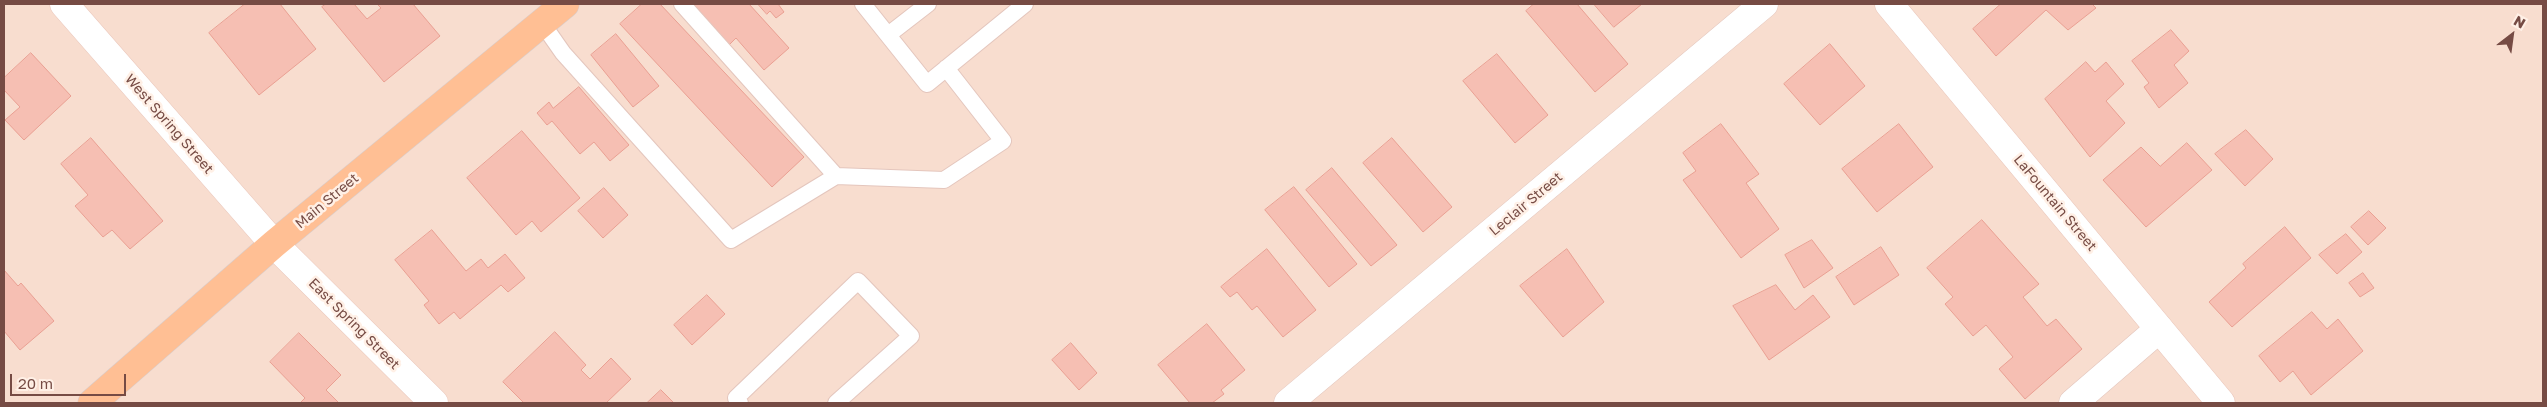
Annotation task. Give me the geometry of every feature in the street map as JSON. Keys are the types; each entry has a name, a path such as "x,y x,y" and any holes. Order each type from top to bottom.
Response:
{"main road":[{"name":"Main Street","path":"92,403 274,244 565,4"}],"street":[{"name":"West Spring Street","path":"64,4 274,244"},
{"name":"Leclair Street","path":"1288,403 1764,4"},
{"name":"LaFountain Street","path":"1889,4 2221,403"},
{"name":"East Spring Street","path":"274,244 434,403"},
{"path":"2073,403 2159,329"}],"lane":[{"path":"682,4 836,176"},
{"path":"863,4 927,84 1025,4"},
{"path":"888,35 928,4"},
{"path":"542,23 563,53 731,240 836,176 944,180 1003,141 946,68"},
{"path":"740,403 736,398 858,281 911,336 836,403"}],"shaded area":[{"path":"4,4 2543,4 2543,403 4,403"}],"building":[{"path":"245,4 280,4 316,49 259,95 209,33"},
{"path":"326,4 354,4 367,19 381,8 377,4 413,4 440,36 384,82 322,7"},
{"path":"642,4 660,4 804,157 772,187 620,24"},
{"path":"692,4 749,4 789,48 764,70 736,38 729,45"},
{"path":"758,4 778,4 784,12 776,18 770,11 767,14"},
{"path":"1534,4 1577,4 1628,64 1595,92 1526,11"},
{"path":"1594,4 1642,4 1614,27"},
{"path":"2001,4 2092,4 2096,8 2068,30 2046,10 1996,56 1973,29"},
{"path":"2171,30 2189,51 2174,65 2188,83 2159,108 2144,87 2149,83 2132,61"},
{"path":"616,34 659,86 633,107 591,55"},
{"path":"1830,44 1865,86 1820,125 1784,84"},
{"path":"31,53 71,96 24,140 5,120 20,107 4,90 4,78"},
{"path":"1497,54 1548,115 1515,143 1463,81"},
{"path":"2086,62 2095,72 2106,62 2124,84 2106,101 2125,123 2090,157 2045,99"},
{"path":"579,87 629,145 610,161 594,142 580,154 552,121 547,125 537,113 549,102 553,108"},
{"path":"1721,124 1759,174 1746,183 1779,229 1741,258 1683,180 1696,171 1683,153"},
{"path":"1899,124 1933,167 1877,212 1842,169"},
{"path":"2246,130 2273,159 2245,186 2215,154"},
{"path":"522,131 580,198 541,232 532,221 516,235 467,178"},
{"path":"91,138 163,221 130,249 112,230 103,237 75,206 88,195 61,164"},
{"path":"1392,138 1452,207 1423,232 1363,163"},
{"path":"2187,143 2212,170 2146,227 2103,180 2141,147 2160,166"},
{"path":"1332,168 1397,245 1371,266 1306,190"},
{"path":"1294,187 1357,264 1329,287 1265,210"},
{"path":"604,188 628,215 603,238 578,211"},
{"path":"2369,211 2386,228 2368,245 2351,227"},
{"path":"1982,220 2039,284 2023,297 2047,326 2056,319 2082,349 2025,399 1999,369 2013,357 1986,325 1973,336 1945,304 1953,297 1927,268"},
{"path":"2285,227 2311,258 2232,327 2209,302 2246,268 2243,264"},
{"path":"432,230 466,271 481,259 488,268 505,254 525,278 508,292 501,285 460,319 454,312 439,324 424,305 429,301 395,260"},
{"path":"2346,234 2362,252 2337,274 2319,255"},
{"path":"1812,240 1833,268 1804,288 1785,255"},
{"path":"1881,247 1899,275 1854,305 1836,277"},
{"path":"1267,249 1316,310 1283,337 1257,306 1252,310 1237,292 1230,297 1221,287"},
{"path":"1567,249 1604,302 1563,337 1520,286"},
{"path":"4,270 18,286 21,283 54,321 20,350 4,331"},
{"path":"2363,273 2374,288 2360,297 2349,283"},
{"path":"1776,285 1795,310 1813,295 1830,317 1769,360 1733,306"},
{"path":"707,295 725,314 692,345 674,325"},
{"path":"2312,312 2327,329 2338,319 2363,351 2311,395 2293,371 2280,382 2259,356"},
{"path":"1207,324 1245,370 1221,390 1224,394 1212,403 1190,403 1158,365"},
{"path":"555,332 586,365 581,370 590,379 611,358 631,379 606,403 524,403 503,382"},
{"path":"299,333 341,375 326,390 339,403 300,403 305,398 270,362"},
{"path":"1071,343 1097,373 1079,390 1052,360"},
{"path":"661,390 674,403 647,403"}]}
